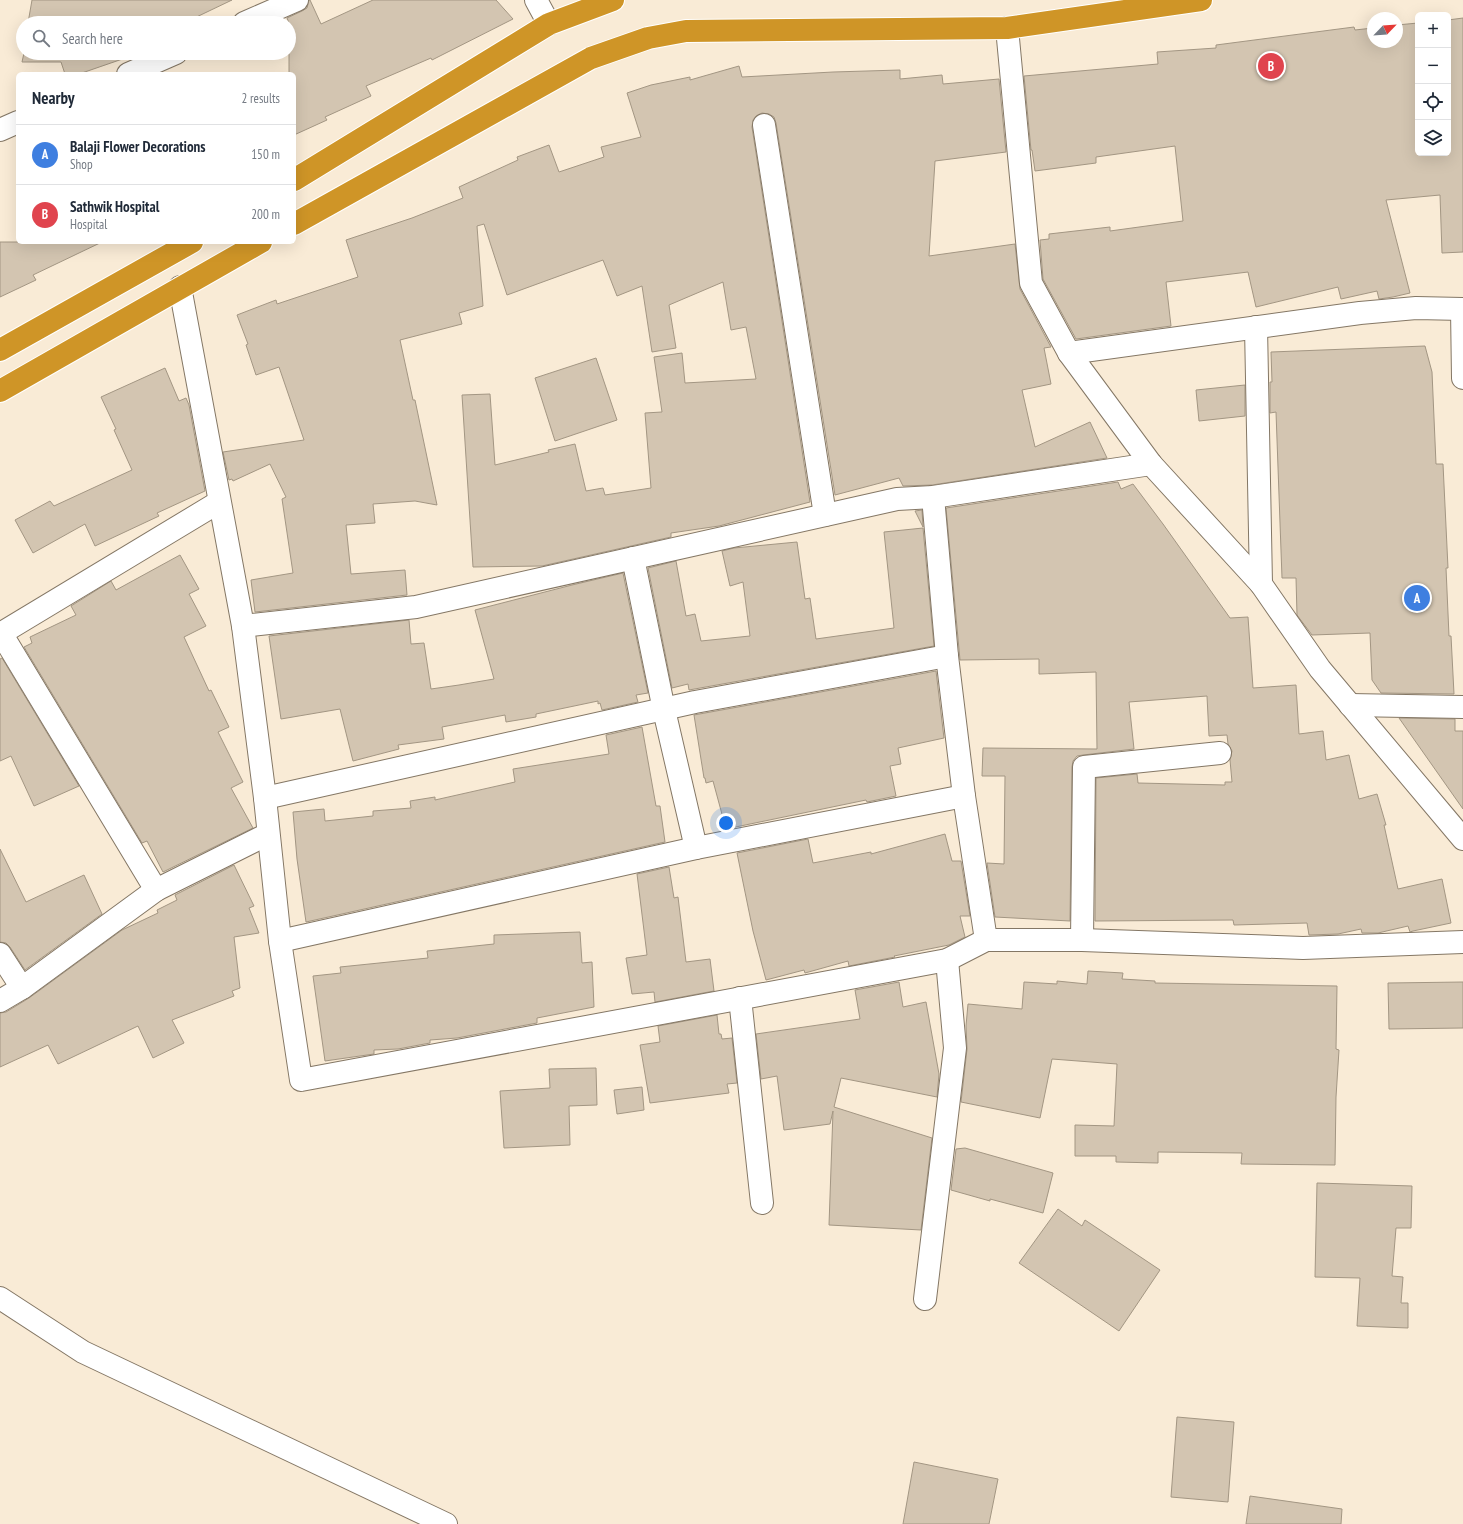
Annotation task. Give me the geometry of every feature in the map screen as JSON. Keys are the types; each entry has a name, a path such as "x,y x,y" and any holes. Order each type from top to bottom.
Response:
{"highway":[{"path":"296,179 549,24 612,0"},
{"path":"296,223 591,58 648,38 686,31 1007,28 1201,0"},
{"path":"0,350 188,244"},
{"path":"0,391 257,244"}],"street":[{"path":"260,16 297,0"},
{"path":"536,0 549,24"},
{"path":"1007,28 1031,283 1068,353 1151,464 1261,584 1320,669 1463,839"},
{"path":"133,72 160,60"},
{"path":"0,130 16,123"},
{"path":"764,125 825,516"},
{"path":"180,287 243,626 280,941 301,1080 947,960 986,940 1082,940 1303,948 1463,942"},
{"path":"1068,353 1360,313 1416,308 1462,309 1463,378"},
{"path":"1256,328 1261,584"},
{"path":"243,626 416,608 897,499 933,497 1151,464"},
{"path":"933,497 947,656 964,796 986,940"},
{"path":"156,890 0,633 219,502"},
{"path":"633,558 664,710 696,848"},
{"path":"264,798 695,702 947,656"},
{"path":"1350,705 1463,707"},
{"path":"1082,940 1084,767 1220,753"},
{"path":"280,941 696,848 964,796"},
{"path":"0,1000 22,988 156,890 268,834"},
{"path":"0,954 22,988"},
{"path":"925,1299 955,1048 947,960"},
{"path":"740,998 762,1203"},
{"path":"0,1298 83,1352 446,1524"}],"building":[{"path":"32,0 232,0 199,16 29,16"},
{"path":"310,0 321,24 373,0 496,0 513,19 432,60 431,58 366,86 371,96 325,117 327,120 296,134 296,72 289,72 289,60 296,60 296,16 291,16 307,8"},
{"path":"1463,18 1463,252 1442,253 1440,195 1386,200 1410,293 1379,299 1377,291 1341,299 1338,287 1256,307 1248,272 1166,282 1171,326 1076,339 1043,279 1040,240 1049,239 1049,234 1110,227 1110,231 1183,221 1175,146 1096,157 1096,163 1035,171 1031,150 1024,76 1158,64 1157,52 1216,48 1216,45 1354,27 1355,30 1367,29 1367,48 1403,48 1403,24 1415,23 1415,156 1451,156 1451,20"},
{"path":"22,60 120,60 85,72 64,72 61,62 22,62"},
{"path":"739,66 742,77 900,70 900,79 942,75 943,84 999,79 1006,152 935,161 929,256 1015,244 1020,289 1051,347 1044,348 1051,384 1022,390 1035,447 1090,422 1107,458 932,485 903,486 899,478 835,495 776,123 774,117 769,114 762,113 756,116 753,120 752,127 810,502 719,526 671,533 671,537 542,566 473,567 462,395 490,394 495,465 575,444 586,491 603,488 605,495 651,488 645,413 662,412 654,357 682,353 685,383 756,379 746,327 731,330 723,282 669,305 676,348 652,352 642,286 617,296 603,260 507,295 484,224 477,226 483,306 459,313 462,324 400,340 413,400 415,400 437,505 415,501 373,504 375,523 346,525 351,574 405,570 407,595 255,612 251,580 293,573 282,499 286,497 270,464 233,481 232,479 229,480 223,452 304,440 279,367 256,375 246,345 248,344 237,315 276,300 277,304 358,277 346,240 412,218 463,198 459,187 518,160 517,157 549,145 559,172 604,157 601,147 641,137 627,93 651,85 690,77 690,80"},
{"path":"0,242 16,242 16,244 98,244 33,275 36,280 0,297"},
{"path":"1425,346 1432,372 1436,464 1443,464 1448,568 1446,568 1449,636 1451,636 1454,694 1381,693 1372,680 1370,633 1312,635 1297,615 1296,578 1282,578 1276,412 1270,413 1270,382 1272,382 1271,352"},
{"path":"596,358 617,420 555,441 535,378"},
{"path":"165,368 179,401 186,398 189,405 205,491 157,513 159,516 95,546 85,524 33,553 15,520 50,501 54,506 132,470 114,430 116,429 101,397"},
{"path":"1245,385 1245,416 1199,421 1196,390"},
{"path":"1118,482 1121,489 1133,484 1230,618 1248,617 1253,688 1296,685 1299,734 1323,731 1326,760 1349,755 1359,799 1377,794 1386,825 1384,825 1398,889 1442,879 1451,923 1410,932 1408,926 1378,933 1362,933 1361,929 1338,934 1309,935 1307,923 1234,925 1233,920 1095,921 1096,778 1137,774 1138,783 1225,785 1225,782 1232,782 1230,760 1232,751 1228,744 1227,735 1209,736 1207,696 1129,702 1134,749 1077,756 1073,761 1070,921 995,917 987,863 1004,864 1005,776 982,776 983,748 1097,749 1096,672 1039,674 1039,659 960,660 946,508"},
{"path":"922,510 923,527 915,511"},
{"path":"923,528 934,646 689,690 688,684 672,688 648,568 676,561 686,616 695,614 701,641 750,636 743,582 730,586 722,551 734,548 797,542 805,599 810,598 816,639 894,628 884,532"},
{"path":"180,555 199,589 189,594 206,626 184,637 209,691 211,690 229,727 218,732 243,782 231,788 253,828 163,872 147,841 142,843 24,647 32,643 30,637 76,615 71,606 111,581 116,590"},
{"path":"623,573 648,693 636,695 638,702 602,710 600,703 598,704 598,701 536,714 536,717 506,722 505,715 442,727 444,739 398,745 399,749 353,761 340,709 281,719 269,636 409,620 411,644 424,643 431,689 494,679 475,610"},
{"path":"2,658 79,786 34,806 11,756 0,761 0,659"},
{"path":"936,671 944,738 898,748 901,764 890,766 896,796 867,802 866,800 726,829 713,781 706,783 704,778 694,715"},
{"path":"1399,718 1455,719 1455,731 1463,731 1463,809"},
{"path":"642,727 656,806 660,806 665,842 306,922 297,859 293,812 324,809 325,821 373,816 373,811 411,808 410,801 435,797 435,800 515,782 513,769 609,754 606,735"},
{"path":"945,834 952,861 961,861 970,916 960,916 965,937 949,945 894,956 895,957 849,966 848,961 805,973 804,970 766,980 753,931 737,853 808,839 813,863 871,852 871,854"},
{"path":"0,849 26,902 84,875 102,914 25,970 10,947 6,943 0,942"},
{"path":"234,865 254,906 249,908 259,933 234,937 240,988 232,991 234,996 172,1020 184,1043 153,1058 138,1026 58,1064 48,1045 0,1067 0,1013 6,1012 29,998 122,930 158,913 157,910 177,900 175,895"},
{"path":"669,867 674,898 678,897 686,962 710,959 714,991 655,1002 654,992 632,994 626,958 647,955 637,874"},
{"path":"580,932 582,963 592,962 594,1007 537,1018 537,1023 457,1038 430,1040 430,1043 398,1049 374,1050 374,1054 325,1061 313,976 341,973 340,967 428,958 427,951 494,944 494,935"},
{"path":"1088,971 1123,973 1122,979 1155,981 1155,983 1337,986 1336,1049 1339,1050 1336,1097 1335,1165 1241,1164 1242,1153 1158,1152 1158,1163 1116,1162 1116,1156 1075,1156 1075,1125 1114,1126 1117,1064 1052,1059 1040,1118 961,1102 967,1049 966,1026 968,1004 1022,1009 1024,982 1057,984 1057,981 1087,984"},
{"path":"899,982 903,1007 926,1002 939,1074 937,1097 841,1078 834,1107 932,1138 921,1230 829,1225 833,1111 830,1124 784,1130 777,1076 761,1079 756,1034 860,1019 855,990"},
{"path":"1463,982 1463,1028 1389,1029 1388,983"},
{"path":"717,1015 719,1034 721,1034 722,1039 732,1038 737,1083 727,1084 729,1093 650,1103 640,1045 660,1042 658,1026"},
{"path":"596,1068 597,1105 569,1106 570,1145 504,1148 500,1091 550,1088 549,1069"},
{"path":"642,1087 644,1110 617,1114 614,1090"},
{"path":"965,1148 1053,1173 1043,1213 990,1199 990,1201 951,1190 956,1149"},
{"path":"1317,1183 1412,1186 1411,1228 1396,1228 1392,1276 1403,1277 1401,1303 1408,1303 1408,1328 1357,1326 1360,1278 1315,1277"},
{"path":"1058,1209 1082,1226 1085,1220 1160,1270 1119,1331 1019,1263"},
{"path":"1177,1417 1234,1422 1228,1502 1171,1497"},
{"path":"914,1462 998,1479 989,1524 903,1524"},
{"path":"1250,1496 1342,1509 1341,1524 1246,1524"}],"place":[{"name":"Sathwik Hospital","path":"1271,66"},
{"name":"Balaji Flower Decorations","path":"1417,598"}]}
